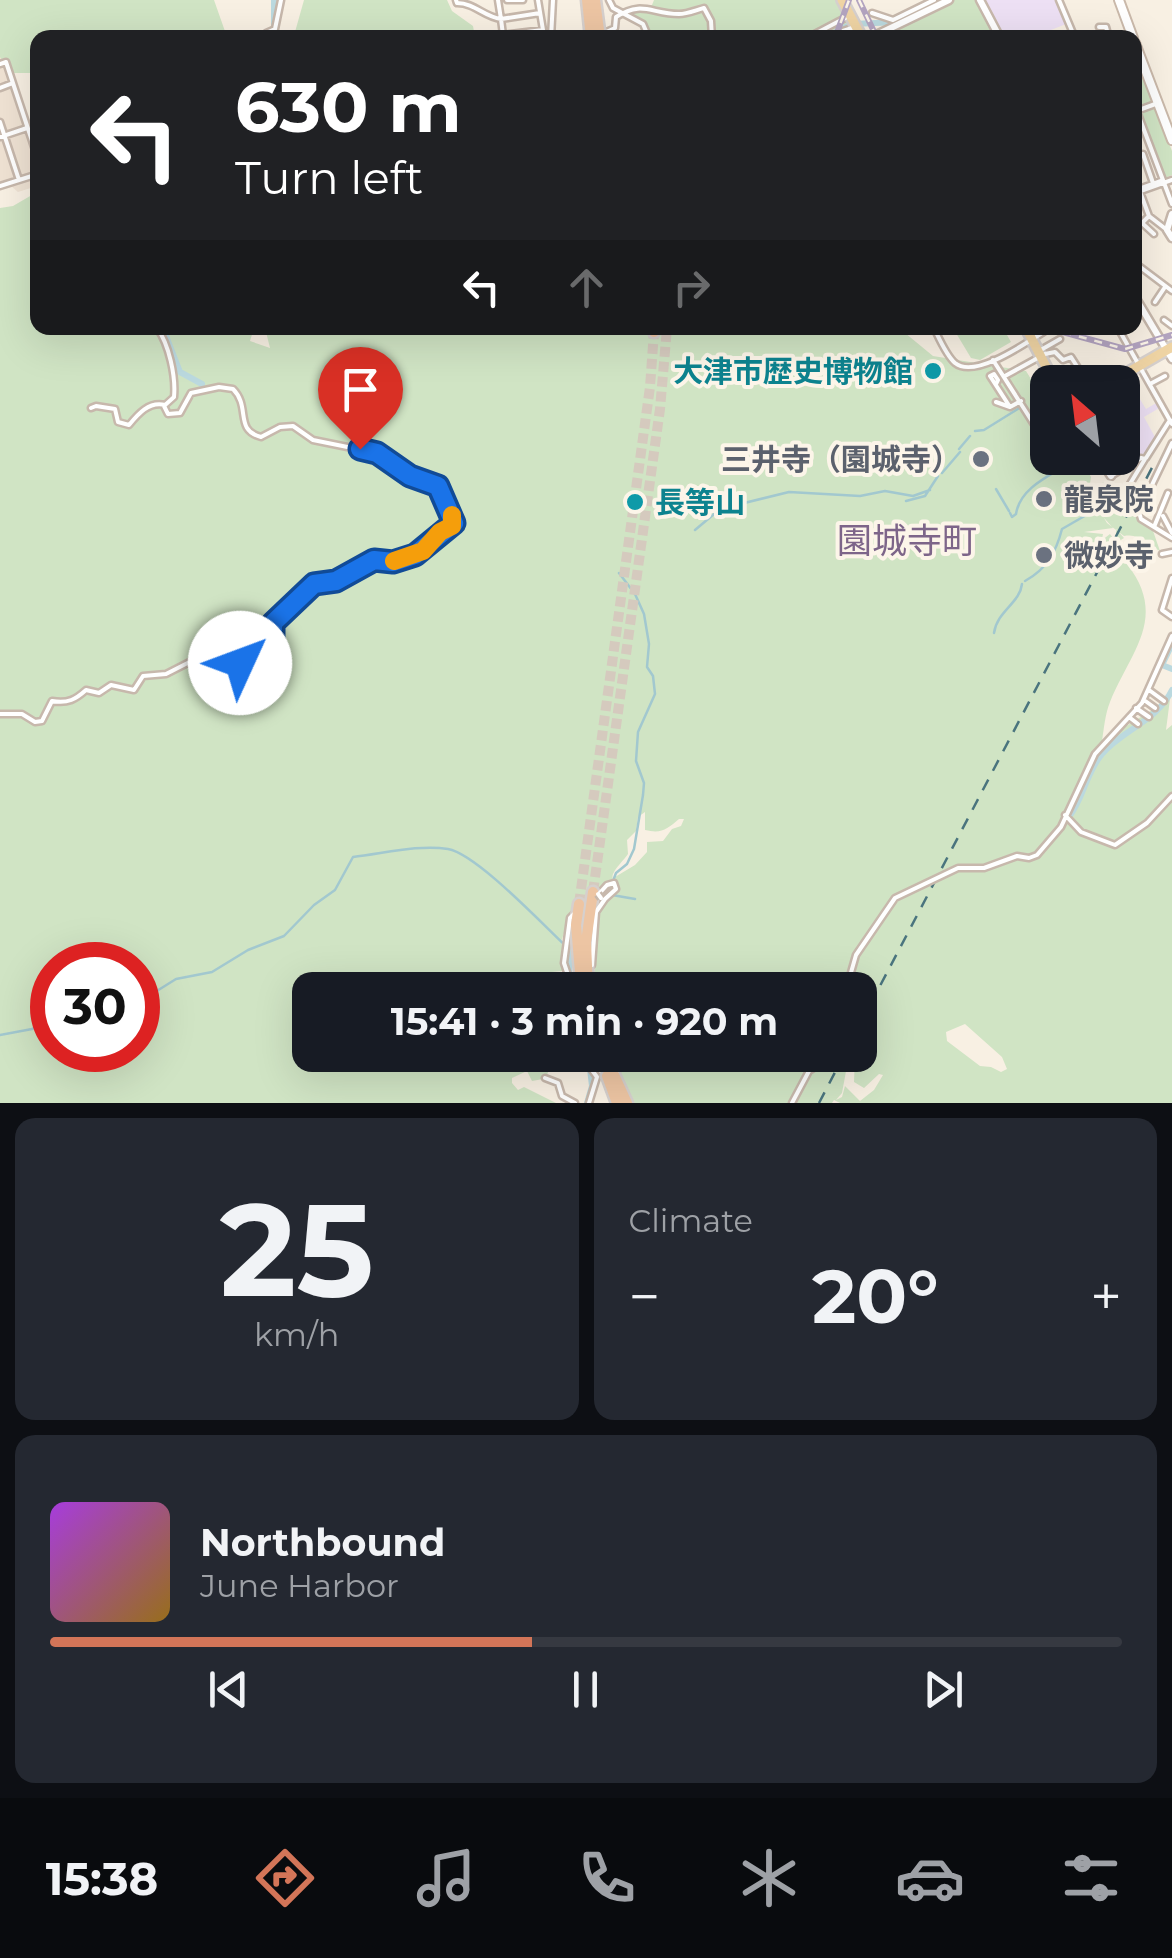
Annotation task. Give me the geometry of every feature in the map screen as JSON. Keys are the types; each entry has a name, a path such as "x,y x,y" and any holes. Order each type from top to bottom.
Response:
{"highway":[{"path":"588,0 594,30"},
{"path":"596,30 598,0"},
{"path":"587,972 586,942 598,896"},
{"path":"576,909 584,972"},
{"path":"607,1072 624,1103"},
{"path":"612,1072 624,1103"}],"main road":[{"path":"842,0 858,30"},
{"path":"1119,0 1130,30"},
{"path":"1142,62 1172,140"},
{"path":"1030,335 1042,365"},
{"path":"1140,366 1170,352"}],"street":[{"path":"273,30 281,0"},
{"path":"456,0 457,4 470,4 500,18 540,13"},
{"path":"498,0 503,30"},
{"path":"507,0 523,0"},
{"path":"538,0 542,30"},
{"path":"552,30 554,0"},
{"path":"609,0 612,8 643,24 646,30"},
{"path":"884,30 949,0"},
{"path":"980,0 996,30"},
{"path":"1060,0 1072,30"},
{"path":"610,30 615,28 620,12 640,4 681,14 704,8 712,30"},
{"path":"872,13 896,23"},
{"path":"831,30 855,22"},
{"path":"844,30 855,22"},
{"path":"1099,27 1107,30"},
{"path":"0,64 6,62 30,134"},
{"path":"0,88 13,83"},
{"path":"1142,107 1158,104"},
{"path":"0,122 19,180"},
{"path":"1142,124 1172,204"},
{"path":"2,136 28,128"},
{"path":"1142,154 1154,184"},
{"path":"0,186 30,177"},
{"path":"1142,190 1172,180"},
{"path":"1147,188 1163,182"},
{"path":"1142,203 1148,216 1172,238"},
{"path":"1167,230 1172,214"},
{"path":"1148,216 1142,222 1154,234"},
{"path":"1142,269 1172,291"},
{"path":"1155,302 1166,287"},
{"path":"1142,308 1170,352"},
{"path":"1164,320 1172,326"},
{"path":"91,408 116,409 118,422 129,425 139,413 152,405 165,405 174,397 162,335"},
{"path":"938,335 956,364 981,368 1036,335"},
{"path":"1049,335 1052,343"},
{"path":"1122,335 1139,365"},
{"path":"1005,376 1060,338"},
{"path":"1037,357 1056,352 1065,365"},
{"path":"1062,360 1071,358 1075,365"},
{"path":"993,360 1030,417"},
{"path":"1139,512 1126,508 1122,499 1170,421 1140,366"},
{"path":"1150,384 1165,376"},
{"path":"996,384 1010,407"},
{"path":"0,714 22,714 39,722 52,701 65,703 85,690 99,693 111,685 134,690 141,677 166,674 219,647 232,661 243,662 252,650 270,643 273,623 314,584 336,581 374,560 393,562 415,555 454,523 438,486 410,476 377,453 314,440 292,426 260,436 251,434 244,423 244,403 233,389 220,387 190,394 176,415 166,412 165,405"},
{"path":"996,402 1010,407 1021,401"},
{"path":"1172,442 1139,512 1141,519 1172,536"},
{"path":"1111,476 1140,458 1145,459"},
{"path":"1154,526 1168,493"},
{"path":"1163,516 1169,522 1172,536"},
{"path":"1162,554 1172,552"},
{"path":"1172,578 1162,610 1172,617"},
{"path":"851,972 856,955 895,898 958,868 984,868 1017,856 1034,857 1061,827 1094,754 1144,700 1172,636"},
{"path":"1149,690 1164,700"},
{"path":"1144,700 1155,708"},
{"path":"1136,708 1149,717"},
{"path":"1129,717 1138,724"},
{"path":"1122,725 1128,730"},
{"path":"1065,815 1081,832 1115,845 1147,822 1172,796"},
{"path":"567,972 564,963 570,918 576,909"},
{"path":"589,1103 597,1077 593,1072"},
{"path":"792,1103 808,1072"},
{"path":"545,1078 558,1084 562,1096 575,1103"}],"shaded area":[{"path":"985,0 1057,0 1066,24 1051,30 1001,30"},
{"path":"0,51 30,128 30,188 18,192 10,185 0,188"},
{"path":"1140,399 1146,409 1158,402 1161,407 1144,417 1156,439 1148,453 1140,458"}],"green space":[{"path":"0,0 214,0 225,30 30,30 30,73 11,73 0,57"},
{"path":"304,0 447,0 452,11 474,30 296,30"},
{"path":"654,0 839,0 855,25 840,30 648,30 642,19 624,12 652,5"},
{"path":"954,0 975,0 992,30 892,30"},
{"path":"1142,74 1172,151 1172,175 1165,178 1142,120"},
{"path":"30,196 30,335 252,335 250,341 270,348 267,335 908,335 933,356 1026,371 1030,377 1030,475 1090,475 1089,490 1108,480 1112,487 1107,483 1092,492 1095,501 1089,492 1085,513 1097,510 1113,528 1084,532 1103,534 1093,547 1110,534 1116,537 1116,529 1124,538 1097,555 1102,564 1127,564 1145,601 1145,618 1135,651 1110,702 1102,741 1170,699 1166,730 1172,725 1172,1103 634,1103 619,1072 846,1072 842,1093 836,1100 842,1097 845,1086 860,1101 874,1090 883,1075 879,1074 864,1088 854,1082 854,1072 877,1072 877,972 594,972 596,914 616,890 615,877 647,852 647,842 663,841 684,819 664,830 645,830 645,812 638,817 636,831 627,840 628,854 614,871 612,881 577,907 569,932 564,933 561,942 569,959 563,971 292,972 292,1072 525,1072 512,1078 518,1090 524,1087 556,1103 0,1103 0,208","holes":["965,1024 1002,1057 1007,1069 1001,1072 980,1066 947,1041 946,1032"]},
{"path":"957,335 1007,335 1011,342 980,360 971,358"},
{"path":"1107,504 1119,506 1152,528 1160,551 1138,538 1124,536 1107,523 1098,508"},
{"path":"528,1072 548,1072 543,1079 532,1081"}],"waterway":[{"path":"274,0 274,30"},
{"path":"840,30 852,24 899,22"},
{"path":"166,335 180,372 202,384"},
{"path":"1025,345 1030,345 1040,365"},
{"path":"993,364 998,372"},
{"path":"975,431 984,430 1021,407"},
{"path":"1024,412 1030,422"},
{"path":"959,449 970,436"},
{"path":"942,473 960,452"},
{"path":"1010,513 1012,517 1016,514 1023,497 1051,475"},
{"path":"906,501 925,496 938,476"},
{"path":"1110,480 1114,487"},
{"path":"996,489 1009,511"},
{"path":"695,530 720,509 789,492 860,496 885,491 913,496 930,490"},
{"path":"1115,491 1119,499"},
{"path":"1099,507 1120,502"},
{"path":"1025,581 1050,559 1062,529 1095,510"},
{"path":"600,896 610,889 616,873 627,864 634,849 644,783 636,761 638,732 655,694 653,676 647,667 649,644 644,614 619,573"},
{"path":"994,633 1022,584"},
{"path":"1172,644 1162,665 1172,669"},
{"path":"1069,817 1102,754 1158,710 1172,690"},
{"path":"160,989 176,979 212,972 248,950 284,936 335,890 353,857 413,849 448,849 461,854 493,877 569,949"},
{"path":"612,895 635,899"},
{"path":"569,949 569,972"},
{"path":"0,1035 30,1029"},
{"path":"587,1103 592,1086 590,1072"}],"ferry route":[{"path":"877,992 1155,462"},
{"path":"819,1103 835,1072"}],"tunnel":[{"path":"579,904 650,387 654,335"},
{"path":"593,892 660,409 666,335"}],"railway":[{"path":"838,30 849,0"},
{"path":"859,0 873,30"},
{"path":"1074,335 1125,349 1172,335"}],"slow traffic":[{"path":"394,561 425,549 440,532 452,526 452,515"}],"place":[{"name":"大津市歴史博物館","path":"933,371"},
{"name":"三井寺（園城寺）","path":"981,459"},
{"name":"龍泉院","path":"1044,499"},
{"name":"長等山","path":"635,502"},
{"name":"微妙寺","path":"1044,555"}],"district":[{"name":"園城寺町","path":"907,540"}],"route":[{"path":"240,663 252,650 270,643 273,623 314,584 336,581 374,560 393,562 415,555 454,523 438,486 406,474 377,453 360,449"}]}
